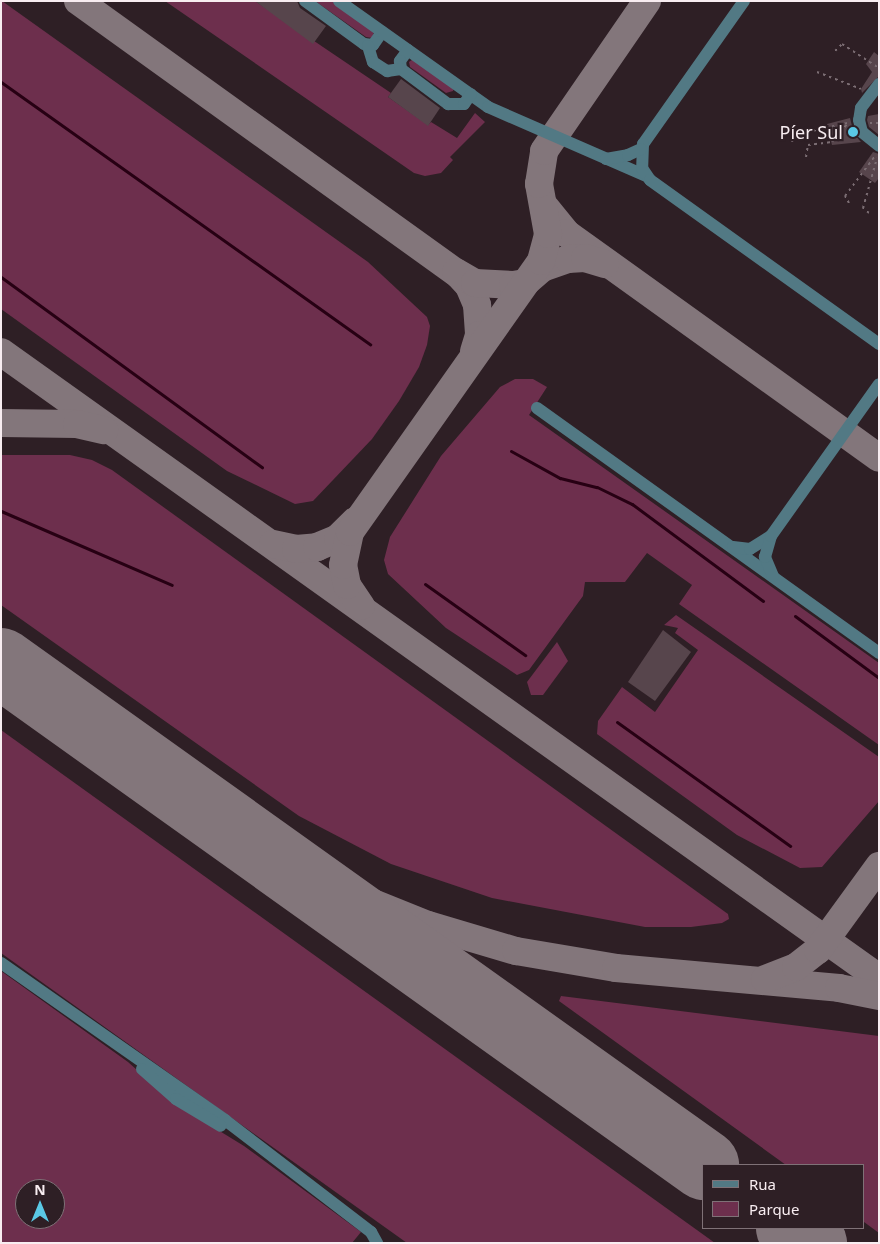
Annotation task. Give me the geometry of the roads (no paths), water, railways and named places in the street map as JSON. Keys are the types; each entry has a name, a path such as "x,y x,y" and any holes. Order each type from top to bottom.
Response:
{"lane":[{"path":"305,1 368,46 373,62 387,72 400,69 448,104 464,104 471,94"},
{"path":"340,1 504,116 646,176 878,344"},
{"path":"606,159 628,156 641,149 744,1"},
{"path":"368,46 373,45 382,32"},
{"path":"400,69 400,61 408,50"},
{"path":"879,84 861,108 859,120 862,132 879,146"},
{"path":"641,149 640,162 646,176"},
{"path":"775,578 765,557 771,536 879,384"},
{"path":"537,408 879,653"},
{"path":"729,546 750,549 771,536"},
{"path":"1,963 258,1146 372,1232 377,1243"}],"waterway":[{"path":"1,82 370,344"},
{"path":"1,277 262,467"},
{"path":"857,430 879,444"},
{"path":"511,451 560,478 597,487 632,504 763,601"},
{"path":"1,511 172,585"},
{"path":"425,584 525,655"},
{"path":"795,616 879,678"},
{"path":"617,722 790,846"}],"place":[{"name":"Píer Sul","path":"853,132"}]}
